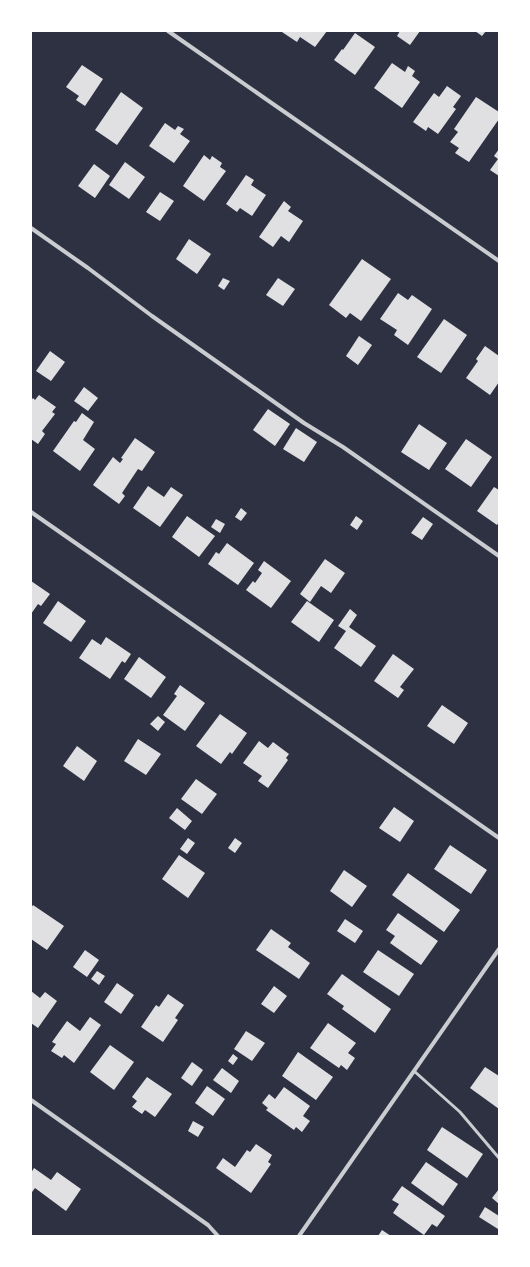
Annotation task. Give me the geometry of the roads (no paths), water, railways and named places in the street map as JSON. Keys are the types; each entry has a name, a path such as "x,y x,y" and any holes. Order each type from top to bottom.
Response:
{"street":[{"path":"168,31 499,261"},
{"path":"31,228 152,316 304,423 343,447 499,556"},
{"path":"31,512 499,838"},
{"path":"299,1236 499,949"},
{"path":"31,1100 208,1225 218,1236"}],"lane":[{"path":"414,1071 460,1112 499,1158"}]}
